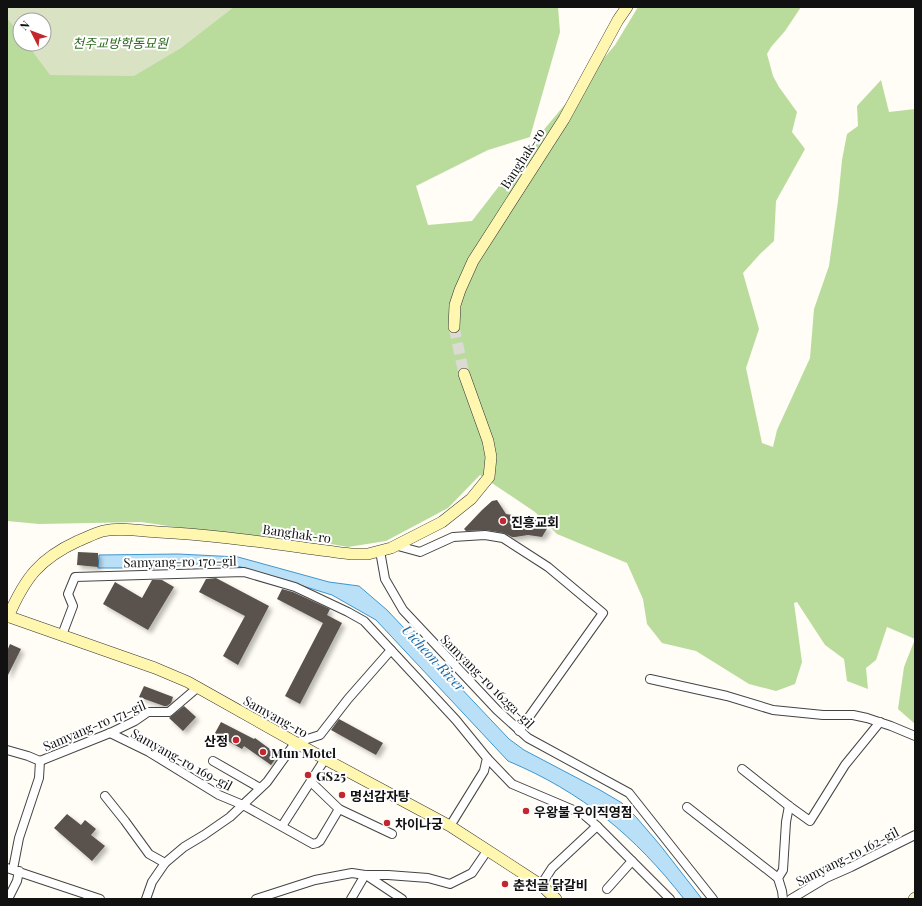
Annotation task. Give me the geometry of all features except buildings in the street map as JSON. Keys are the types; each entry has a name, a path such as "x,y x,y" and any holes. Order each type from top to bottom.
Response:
{"main road":[{"name":"Banghak-ro","path":"454,327 455,305 473,260 564,119 618,20 627,7"},
{"name":"Banghak-ro","path":"7,617 30,576 43,562 61,549 104,531 123,530 191,533 351,554 368,554 398,546 442,522 471,499 488,477 491,457 488,441 464,374"},
{"name":"Samyang-ro","path":"7,617 156,668 197,688 324,759 450,826 541,885 556,899"}],"street":[{"path":"398,546 420,552 453,537 485,535 503,538 548,567 603,613 519,731"},
{"name":"Samyang-ro 162ga-gil","path":"380,551 386,579 403,610 460,671 519,731 528,738 629,793 713,899"},
{"name":"Samyang-ro 170-gil","path":"62,635 73,606 68,594 75,577 244,572 295,587 364,621 456,720 487,758 512,784 583,814 597,826 670,899"},
{"path":"295,743 320,735 348,699 391,650"},
{"path":"650,679 727,696 773,710 823,715 853,714 880,722 915,736"},
{"name":"Samyang-ro 171-gil","path":"40,761 110,733 148,712 169,712 197,688"},
{"path":"742,769 810,821 845,765 880,722"},
{"name":"Samyang-ro 169-gil","path":"110,733 149,752 219,795 243,804"},
{"name":"Samyang-ro 169-gil","path":"146,899 152,882 165,862 184,847 230,817 267,782 295,743"},
{"path":"7,750 40,761 39,778 19,838 13,869 17,881 8,899"},
{"path":"450,826 484,770 487,758"},
{"path":"282,826 311,782 324,759"},
{"name":"Samyang-ro 169-gil","path":"213,761 260,788"},
{"path":"311,782 339,809 392,834"},
{"path":"105,796 125,820 149,854 165,862"},
{"path":"243,804 311,843 317,843 320,840 339,809"},
{"path":"778,878 783,870 786,822 789,806"},
{"path":"687,807 778,878 782,891 782,899"},
{"path":"541,885 552,868 597,826"},
{"name":"Samyang-ro 162-gil","path":"791,899 826,878 915,835"},
{"path":"256,899 315,880 352,874 428,878 450,884 472,873 487,851"},
{"path":"607,889 632,861"},
{"path":"13,869 100,899"},
{"path":"351,899 365,875"},
{"path":"365,875 402,899"}],"green space":[{"path":"7,7 558,7 560,32 530,137 488,150 416,186 428,225 472,221 531,145 615,45 638,7 801,7 767,54 773,76 797,112 792,132 805,149 776,201 774,241 743,273 759,329 746,368 762,443 773,447 777,430 810,358 814,309 829,266 842,160 847,134 858,126 857,106 881,80 889,112 915,109 915,639 887,627 876,660 866,668 868,689 847,681 844,659 825,645 797,602 794,603 802,662 795,684 776,691 749,684 696,651 662,643 647,624 643,599 627,563 557,534 535,512 480,475 448,508 386,541 348,547 291,537 264,540 141,522 39,524 7,521"},
{"name":"천주교방학동묘원","path":"7,7 234,7 181,48 134,76 50,75 33,52 52,52 52,12 12,12 12,25 7,18"},
{"path":"915,639 915,724 898,709 904,667"}],"water":[{"path":"178,554 238,557 329,582 359,586 387,610 509,739 524,750 622,803 660,845 702,899 684,899 646,855 605,818 560,787 535,773 508,761 376,620 332,595 238,566 198,564 154,568 98,568 99,555"}],"tunnel":[{"path":"454,327 464,374"}],"place":[{"name":"진흥교회","path":"503,521"},
{"name":"산정","path":"236,740"},
{"name":"Mun Motel","path":"263,752"},
{"name":"GS25","path":"308,775"},
{"name":"명선감자탕","path":"342,795"},
{"name":"우왕불 우이직영점","path":"526,811"},
{"name":"차이나궁","path":"387,823"},
{"name":"춘천골 닭갈비","path":"505,884"}],"water label":[{"name":"Uicheon River","path":"434,658"}]}
